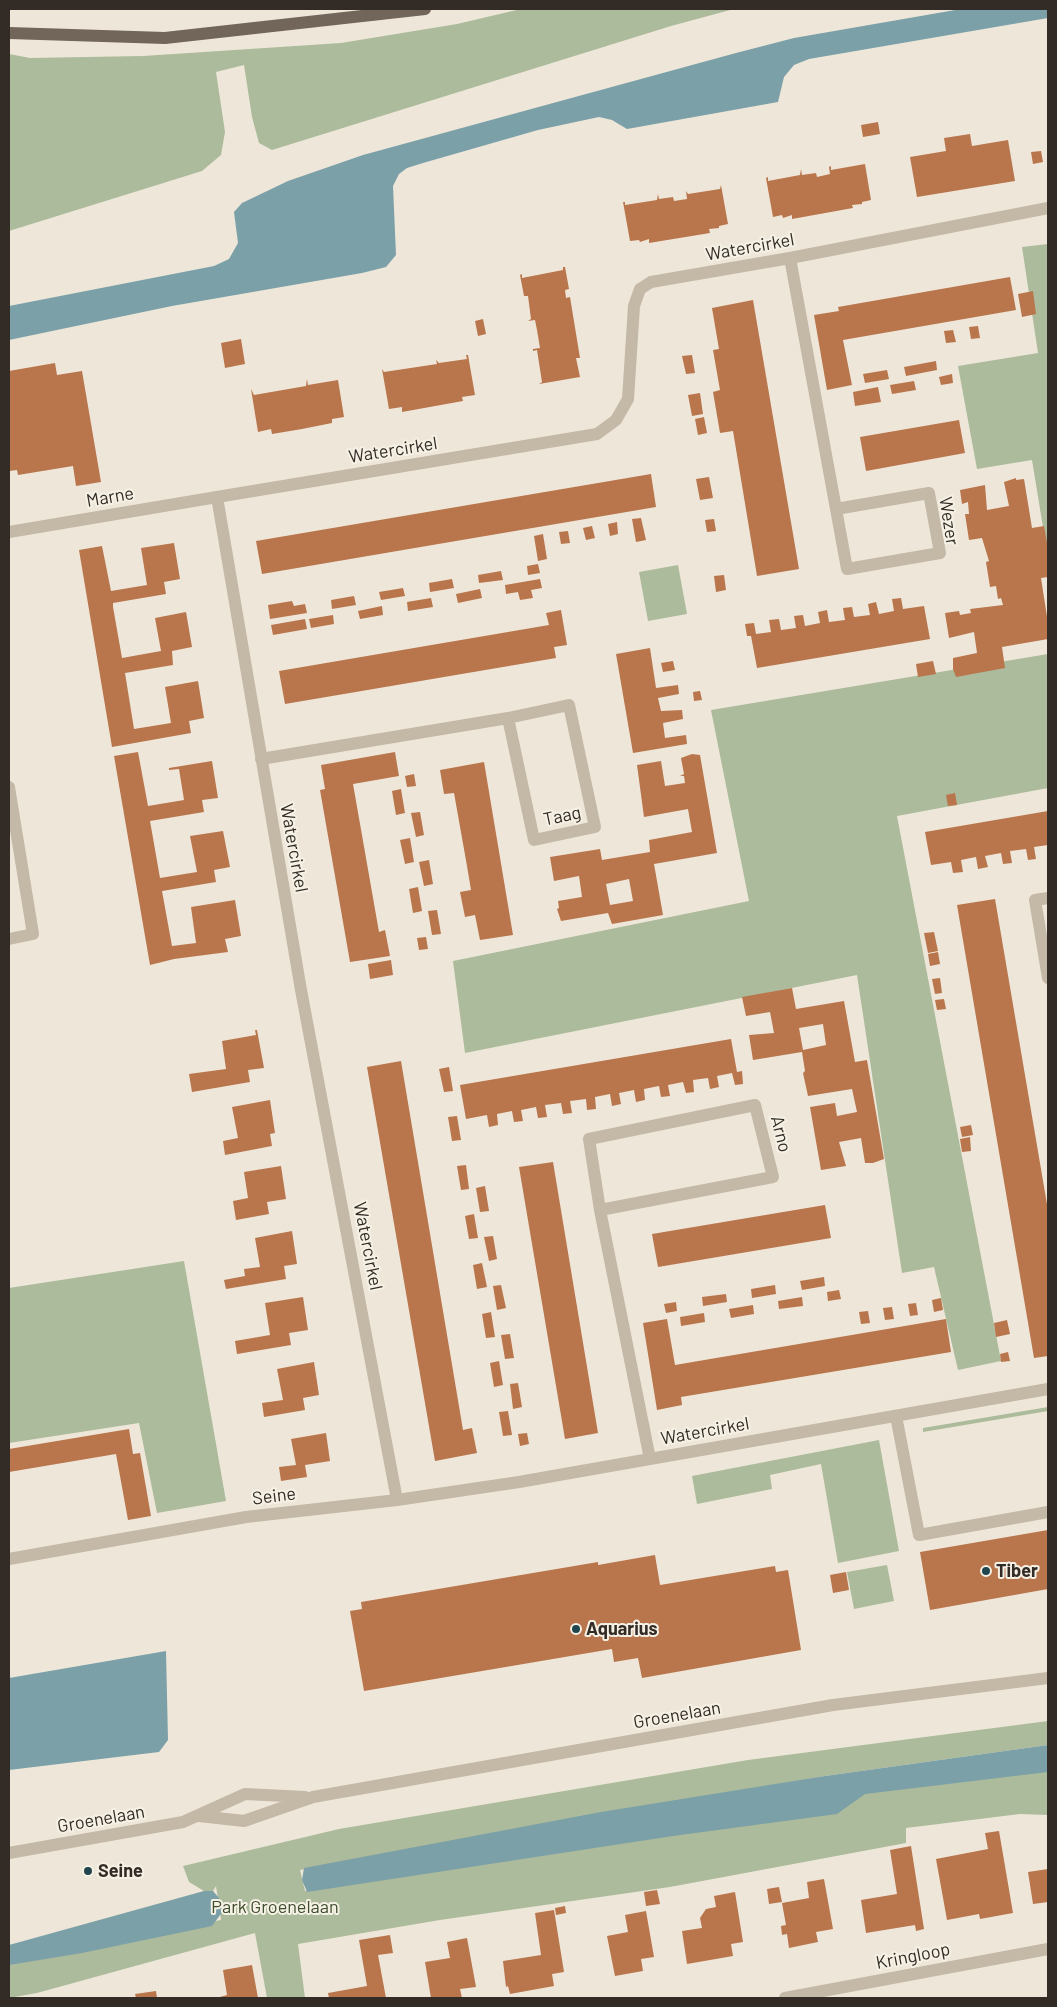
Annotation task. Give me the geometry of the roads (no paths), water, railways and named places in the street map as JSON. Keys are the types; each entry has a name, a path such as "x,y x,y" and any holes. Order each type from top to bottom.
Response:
{"main road":[{"path":"9,33 165,38 425,9"}],"street":[{"name":"Watercirkel","path":"1048,208 790,258 651,282 640,289 634,306 628,399 616,420 597,434 217,497 301,990 397,1500 519,1482 1048,1388"},
{"name":"Wezer","path":"790,258 836,509 847,569 940,553 929,493 836,509"},
{"name":"Marne","path":"9,532 217,497"},
{"name":"Taag","path":"261,758 508,718 569,705 595,827 534,840 508,718"},
{"path":"9,787 34,934 9,939"},
{"path":"1048,898 1035,900 1047,962 1048,978"},
{"name":"Arno","path":"600,1210 773,1177 755,1105 589,1139 600,1210 650,1459"},
{"path":"896,1416 918,1535 1048,1512"},
{"name":"Seine","path":"9,1560 246,1517 397,1500"},
{"name":"Groenelaan","path":"199,1816 244,1821 313,1797 833,1706 1048,1678"},
{"name":"Groenelaan","path":"9,1853 183,1822 245,1794 313,1797"},
{"name":"Kringloop","path":"785,1998 816,1995 1048,1948"}],"water":[{"path":"961,9 1048,9 1048,18 809,59 794,65 784,77 778,102 627,129 612,120 599,117 538,130 423,163 407,168 399,174 393,186 396,255 386,267 362,273 172,306 9,340 9,306 214,266 229,259 238,243 234,212 242,203 288,181 363,155 794,38"},
{"path":"166,1651 168,1740 159,1752 9,1770 9,1678"},
{"path":"1048,1745 1048,1772 865,1794 837,1814 673,1836 307,1892 302,1880 304,1868 601,1812 825,1776"},
{"path":"204,1891 213,1891 219,1898 223,1911 212,1926 82,1953 9,1965 9,1945"}],"place":[{"name":"Tiber","path":"986,1571"},
{"name":"Aquarius","path":"576,1629"},
{"name":"Seine","path":"88,1871"}],"park label":[{"name":"Park Groenelaan","path":"275,1907"}]}
